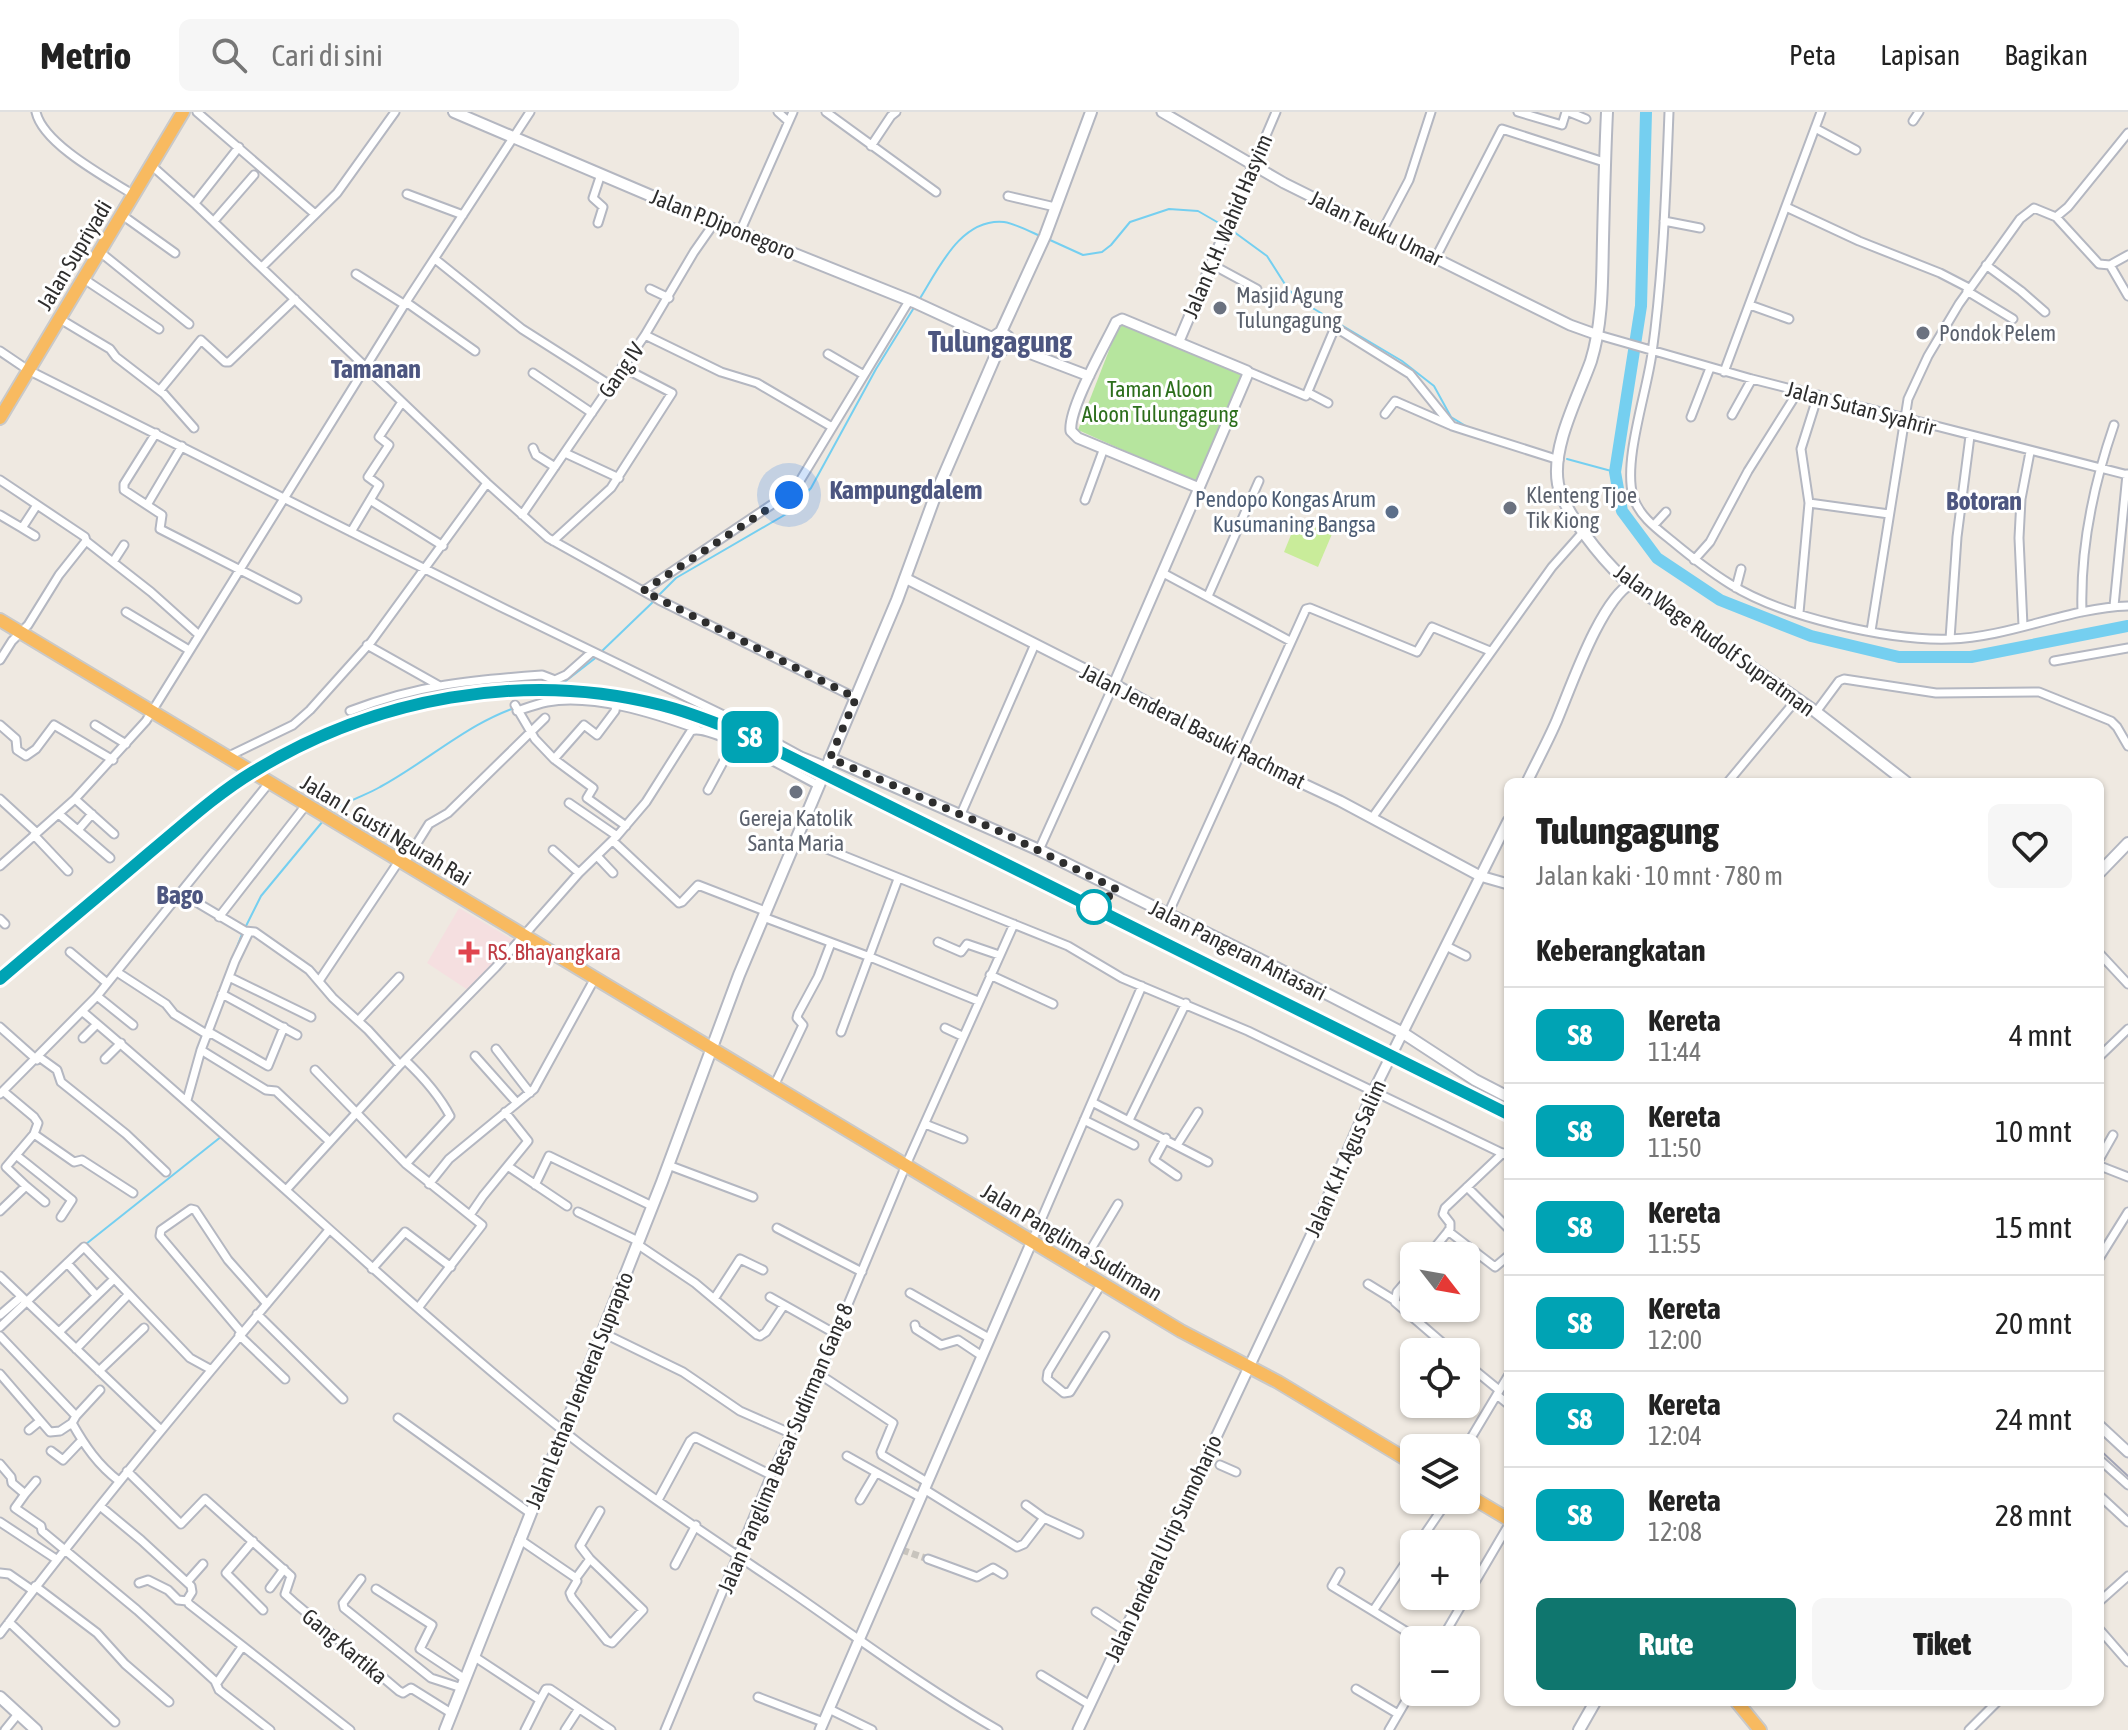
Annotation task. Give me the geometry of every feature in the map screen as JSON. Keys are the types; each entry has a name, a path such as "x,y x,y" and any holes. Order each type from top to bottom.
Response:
{"highway":[{"name":"Jalan Supriyadi","path":"0,418 183,112"},
{"name":"Jalan I. Gusti Ngurah Rai","path":"0,620 711,1049"},
{"name":"Jalan Panglima Sudirman","path":"711,1049 1181,1331 1250,1367 1400,1456"},
{"path":"1480,1502 1504,1517"},
{"path":"1740,1706 1755,1728"}],"main road":[{"name":"Jalan P.Diponegoro","path":"454,112 715,222 996,335"},
{"path":"1003,347 992,344 1037,253 1091,112"},
{"name":"Jalan Wage Rudolf Supratman","path":"1607,112 1601,305 1592,358 1571,412 1559,460 1558,483 1562,497 1617,572 1816,712 1893,778"},
{"name":"Jalan Letnan Jenderal Suprapto","path":"445,1730 764,914 856,698 937,491 1003,347"},
{"name":"Jalan Pangeran Antasari","path":"828,762 961,814 1039,850 1403,1033 1475,1080 1504,1095"},
{"path":"2104,868 2128,843"},
{"path":"0,1697 36,1730"},
{"path":"1579,1730 1593,1706"}],"street":[{"path":"36,112 40,123 73,154 134,195"},
{"path":"197,112 239,147 258,170 315,214"},
{"path":"262,267 337,193 395,112"},
{"path":"0,866 60,815 113,760 152,712 283,498 530,112"},
{"path":"778,112 788,121"},
{"path":"740,232 793,112"},
{"path":"826,112 936,192"},
{"path":"871,146 896,112"},
{"name":"Jalan Teuku Umar","path":"1162,112 1253,166 1570,325 1595,334"},
{"path":"1180,123 1184,112"},
{"name":"Jalan K.H. Wahid Hasyim","path":"1179,341 1276,112"},
{"path":"1382,231 1409,180 1431,112"},
{"path":"1518,112 1562,125 1567,112 1586,119"},
{"path":"1669,112 1664,221 1652,351 1631,482 1637,505 1654,525 1694,560 1736,588 1761,600 1799,613 1899,637 1950,639 1991,635 2082,612 2128,606"},
{"path":"1724,372 1821,112"},
{"path":"1913,121 1919,112"},
{"path":"1815,128 1856,150"},
{"path":"1436,257 1502,129 1604,162"},
{"path":"2056,217 2068,207 2128,133"},
{"path":"195,203 239,147"},
{"path":"151,165 195,203 487,483 553,541 659,600 856,698"},
{"path":"214,221 258,170"},
{"path":"598,223 603,207 593,198 601,174"},
{"path":"407,194 463,215"},
{"path":"1008,196 1055,207"},
{"path":"1786,207 1859,241 1940,273 2013,319"},
{"path":"1871,631 1908,399 1928,356 1968,290 2026,212 2037,208 2056,217 2093,260 2108,266 2128,296"},
{"path":"122,215 175,253"},
{"path":"1664,221 1700,228"},
{"name":"Gang IV","path":"522,515 645,335 715,222"},
{"path":"100,252 189,324"},
{"path":"2108,266 2128,255"},
{"path":"435,259 518,326 610,385"},
{"path":"1211,264 1257,289"},
{"path":"1986,265 2045,312"},
{"path":"356,274 475,351"},
{"path":"84,279 159,329"},
{"path":"650,289 669,298"},
{"path":"160,390 201,340 225,362 229,362 295,299"},
{"path":"645,592 789,495 801,481 910,301"},
{"path":"1750,305 1789,319"},
{"path":"60,319 110,349 160,390 194,428"},
{"path":"1199,488 1074,435 1070,427 1089,376 1118,320 1126,319 1305,397 1333,332 1338,329 1410,374 1452,426"},
{"name":"Jalan Sutan Syahrir","path":"1595,334 1724,372 2127,475"},
{"path":"645,335 714,369 757,383 832,427"},
{"path":"1003,347 1089,376"},
{"path":"0,351 28,370 801,756 828,762"},
{"path":"828,354 864,375"},
{"path":"553,541 603,497 619,478 672,393 622,367"},
{"path":"1691,417 1710,368"},
{"path":"1039,850 1163,573 1247,371"},
{"path":"533,373 592,413"},
{"path":"735,387 738,375"},
{"path":"1732,415 1752,379"},
{"path":"1694,560 1710,542 1737,489 1799,390"},
{"path":"1309,393 1328,403"},
{"path":"1799,613 1809,503 1801,449 1818,395"},
{"path":"1385,414 1394,401 1452,426 1559,460"},
{"path":"351,532 379,485 368,476 389,445 379,436 402,402"},
{"path":"2082,612 2081,571 2099,468 2114,425"},
{"path":"156,433 123,486 126,491 162,515 160,529 240,567 297,599"},
{"path":"1950,639 1958,522 1970,436"},
{"path":"147,505 182,446"},
{"path":"533,448 536,455 555,467"},
{"path":"1085,500 1104,448"},
{"path":"2023,626 2019,538 2021,499 2030,452"},
{"path":"565,453 619,478"},
{"path":"2114,606 2127,475"},
{"path":"0,480 85,537 199,635"},
{"path":"1208,596 1259,481"},
{"path":"235,762 301,719 367,645 487,483"},
{"path":"370,500 443,546"},
{"path":"1809,503 1889,514"},
{"path":"22,528 37,505"},
{"path":"1654,525 1666,512"},
{"path":"0,515 35,536"},
{"path":"1372,818 1552,567 1584,531"},
{"path":"0,660 86,541"},
{"path":"113,562 124,545"},
{"path":"1736,588 1741,569"},
{"path":"1163,573 1290,641"},
{"name":"Jalan Jenderal Basuki Rachmat","path":"905,578 1114,684 1242,755 1372,818 1480,876 1504,883"},
{"path":"1529,778 1557,721 1575,674 1613,600 1632,583"},
{"path":"1168,914 1305,610 1308,608 1417,652 1432,627 1490,651"},
{"path":"126,612 189,650"},
{"path":"961,814 1035,644"},
{"path":"367,645 438,685"},
{"path":"2054,661 2128,648"},
{"path":"350,711 383,698 457,681 542,675 555,680 596,654"},
{"path":"1816,712 1839,681 1844,679 1936,693 2039,692 2111,721 2127,740"},
{"path":"1731,778 1797,699"},
{"path":"626,826 587,798 593,788 554,759 530,732 516,708 559,701 616,705 734,742 818,785"},
{"path":"554,759 584,725 597,735 616,705"},
{"path":"319,981 429,824 448,813 545,718"},
{"path":"0,725 16,739 17,750 26,756 36,749 54,725 113,760"},
{"path":"95,725 126,744"},
{"path":"286,1190 626,826 652,793 686,736 697,729"},
{"path":"708,790 734,742"},
{"path":"45,1202 6,1167 38,1127 36,1120 1,1092 97,996 269,783"},
{"path":"0,799 68,871"},
{"path":"75,799 114,834"},
{"path":"569,803 615,838 679,903 698,885 831,943 978,1001"},
{"path":"219,917 306,805"},
{"path":"79,829 92,814"},
{"path":"60,815 110,858"},
{"name":"Jalan K.H. Agus Salim","path":"1250,1367 1373,1092 1504,829"},
{"path":"797,837 1068,946 1093,963 1186,1003 1504,1153"},
{"path":"553,850 579,873"},
{"path":"597,856 613,873"},
{"path":"841,1032 898,879"},
{"path":"181,893 245,931 255,932 278,948 319,981 338,1003 432,1086 435,1096 450,1116 406,1164"},
{"name":"Jalan Panglima Besar Sudirman Gang 8","path":"665,1730 771,1475 819,1374 906,1165 1014,924"},
{"path":"188,1098 206,1033 245,931"},
{"path":"938,942 961,952 967,944 999,955"},
{"path":"774,1086 803,1025 798,1014 818,977 831,943"},
{"path":"1446,946 1466,956"},
{"path":"70,952 107,983"},
{"path":"2104,958 2128,984"},
{"path":"117,972 166,1004 174,1014 268,1066 284,1027"},
{"path":"990,975 1053,1004"},
{"path":"229,977 311,1017"},
{"path":"358,1021 399,977"},
{"path":"429,1184 449,1159 530,1093 595,978"},
{"path":"758,1697 821,1726 1142,986"},
{"path":"222,994 297,1035"},
{"path":"97,996 133,1025"},
{"path":"1129,1120 1186,1003"},
{"path":"83,1012 188,1098 372,1269 562,1430 859,1640 998,1730"},
{"path":"83,1038 97,1024"},
{"path":"0,1027 57,1070 61,1082 126,1134 166,1172"},
{"path":"945,1028 962,1036"},
{"path":"2104,1052 2128,1029"},
{"path":"105,1059 121,1043"},
{"path":"496,1049 530,1093"},
{"path":"201,1050 266,1090 276,1091 329,1141"},
{"path":"475,1056 517,1103"},
{"path":"315,1070 406,1164 482,1227 418,1308"},
{"path":"1092,1102 1208,1162"},
{"path":"470,1215 528,1139 505,1112"},
{"path":"1177,1145 1198,1112"},
{"path":"1084,1120 1134,1145"},
{"path":"925,1124 963,1139"},
{"path":"34,1134 74,1162 82,1160 133,1193"},
{"path":"2104,1151 2113,1135"},
{"path":"1166,1138 1154,1160 1177,1176"},
{"path":"16,1155 72,1200 61,1217"},
{"path":"535,1185 549,1156 652,1206"},
{"path":"1439,1242 1451,1226 1444,1211 1504,1156"},
{"path":"668,1165 753,1197"},
{"path":"509,1167 567,1206"},
{"path":"2104,1168 2128,1177"},
{"path":"0,1211 26,1186"},
{"path":"1467,1187 1504,1224"},
{"path":"1079,1269 1118,1204"},
{"path":"267,1304 228,1260 195,1210 191,1209 161,1230 160,1236 240,1333 285,1379"},
{"path":"578,1212 638,1242 760,1336 784,1305"},
{"path":"2104,1251 2127,1216"},
{"path":"777,1228 862,1272"},
{"path":"1,1632 210,1369 329,1230"},
{"path":"1448,1231 1495,1267 1504,1259"},
{"path":"372,1269 405,1232 451,1267"},
{"path":"0,1315 24,1299 84,1247 190,1358 210,1369"},
{"path":"714,1299 740,1259 763,1270"},
{"path":"67,1263 96,1295"},
{"path":"0,1276 161,1430"},
{"path":"59,1332 114,1279"},
{"path":"1102,1283 1048,1372 1047,1379 1064,1393 1070,1392 1105,1336"},
{"path":"1368,1284 1394,1300 1436,1338"},
{"path":"1394,1300 1400,1288"},
{"path":"910,1293 989,1338"},
{"path":"76,1349 129,1294"},
{"path":"770,1297 834,1333"},
{"path":"0,1327 24,1299"},
{"path":"257,1314 343,1399"},
{"path":"915,1325 916,1329 941,1345 958,1340 982,1356"},
{"path":"99,1371 144,1328"},
{"path":"601,1332 671,1365 719,1394 722,1400 740,1411 790,1433"},
{"path":"0,1336 74,1420 82,1440 96,1461 119,1481"},
{"name":"Jalan Jenderal Urip Sumoharjo","path":"1078,1730 1250,1367"},
{"path":"0,1374 52,1433 64,1429 100,1390"},
{"path":"819,1374 893,1423 882,1455 924,1489 1017,1547 1024,1544 1044,1518"},
{"path":"1480,1376 1504,1400"},
{"path":"1473,1434 1504,1383"},
{"path":"398,1418 530,1513"},
{"path":"29,1430 40,1421"},
{"path":"2104,1430 2128,1452"},
{"path":"658,1500 695,1437 771,1475"},
{"path":"51,1451 63,1460 82,1440"},
{"path":"847,1456 876,1473 924,1489"},
{"path":"0,1464 12,1483 25,1494"},
{"path":"2104,1464 2128,1485"},
{"path":"1220,1465 1236,1472"},
{"path":"127,1471 181,1524 205,1499 284,1569 270,1588"},
{"path":"860,1500 876,1473"},
{"path":"36,1481 15,1508 34,1521 217,1683 219,1690 270,1730"},
{"path":"2104,1500 2128,1522"},
{"path":"1026,1505 1044,1518 1079,1534"},
{"path":"100,1506 187,1582 192,1589 187,1601"},
{"path":"590,1559 576,1578 571,1596 607,1641 612,1643 642,1613 642,1608 590,1559 580,1544 600,1511"},
{"path":"23,1537 34,1521"},
{"path":"0,1522 56,1559"},
{"path":"675,1565 696,1525"},
{"path":"1449,1626 1504,1533"},
{"path":"519,1539 576,1578"},
{"path":"253,1541 226,1573 263,1610"},
{"path":"928,1559 977,1577 993,1568 1003,1574"},
{"path":"187,1582 203,1564"},
{"name":"Gang Kartika","path":"284,1569 291,1580 285,1594 296,1604 399,1691 403,1693 411,1688 451,1713"},
{"path":"1373,1611 1400,1571"},
{"path":"1340,1572 1332,1586 1400,1628"},
{"path":"0,1573 13,1576 34,1588 97,1633 125,1664 169,1702"},
{"path":"2104,1597 2128,1576"},
{"path":"361,1579 343,1607 431,1678 463,1684"},
{"path":"139,1583 148,1580 168,1590 178,1600 187,1601 350,1730"},
{"path":"376,1589 432,1625 420,1649 463,1684"},
{"path":"1096,1612 1125,1631"},
{"path":"9,1622 115,1722"},
{"path":"2104,1635 2128,1662"},
{"path":"217,1683 242,1647"},
{"path":"475,1657 540,1700"},
{"path":"1041,1675 1090,1705"},
{"path":"525,1730 548,1688 611,1730"},
{"path":"1356,1689 1398,1714"},
{"path":"1389,1730 1403,1706"},
{"path":"1969,1730 1993,1706"},
{"path":"829,1709 872,1730"},
{"path":"565,1730 578,1710"},
{"path":"5,1730 18,1714"}],"shaded area":[{"name":"RS. Bhayangkara","path":"459,908 515,941 471,992 427,963"}],"green space":[{"name":"Taman Aloon Aloon Tulungagung","path":"1120,322 1245,374 1197,483 1078,430"},
{"path":"1297,520 1332,534 1318,567 1284,552"}],"waterway":[{"path":"1646,112 1641,306 1615,472 1622,511 1657,558 1720,600 1811,636 1899,657 1971,657 2128,626"},
{"path":"1050,240 1083,255 1102,252 1130,222 1169,209 1198,211 1224,226"},
{"path":"919,300 952,248 975,228 1004,222 1040,236"},
{"path":"1230,229 1267,256 1288,289 1299,300 1402,361 1434,386 1451,417 1469,428"},
{"path":"659,595 676,578 788,513 811,488 876,369 915,306"},
{"path":"1567,459 1615,472"},
{"path":"602,651 655,600"},
{"path":"548,698 598,656"},
{"path":"331,814 470,730 527,704"},
{"path":"245,928 261,896 323,821"},
{"path":"214,1006 242,934"},
{"path":"186,1096 197,1053"},
{"path":"191,1100 227,1132"},
{"path":"86,1244 222,1136"}],"tunnel":[{"path":"902,1550 928,1559"}],"railway":[{"path":"0,979 199,811 253,772 299,746 348,725 398,709 503,691 556,690 609,695 693,715 746,735 1073,896"},
{"path":"1124,922 1504,1112"},
{"path":"2104,1454 2128,1476"}],"train":[{"name":"S8","path":"0,979 209,803 252,772 297,748 351,724 402,707 455,696 508,691 595,694 662,705 746,735 1504,1112"}],"place":[{"name":"Masjid Agung Tulungagung","path":"1220,308"},
{"name":"Pondok Pelem","path":"1923,333"},
{"name":"Klenteng Tjoe Tik Kiong","path":"1510,508"},
{"name":"Pendopo Kongas Arum Kusumaning Bangsa","path":"1392,512"},
{"name":"Gereja Katolik Santa Maria","path":"796,792"},
{"name":"RS. Bhayangkara","path":"469,952"}],"district":[{"name":"Tulungagung","path":"1000,341"},
{"name":"Tamanan","path":"376,369"},
{"name":"Kampungdalem","path":"906,490"},
{"name":"Botoran","path":"1984,501"},
{"name":"Bago","path":"180,895"}],"route":[{"path":"789,495 643,591 856,698 830,758 1001,832 1118,890 1094,907"}]}
